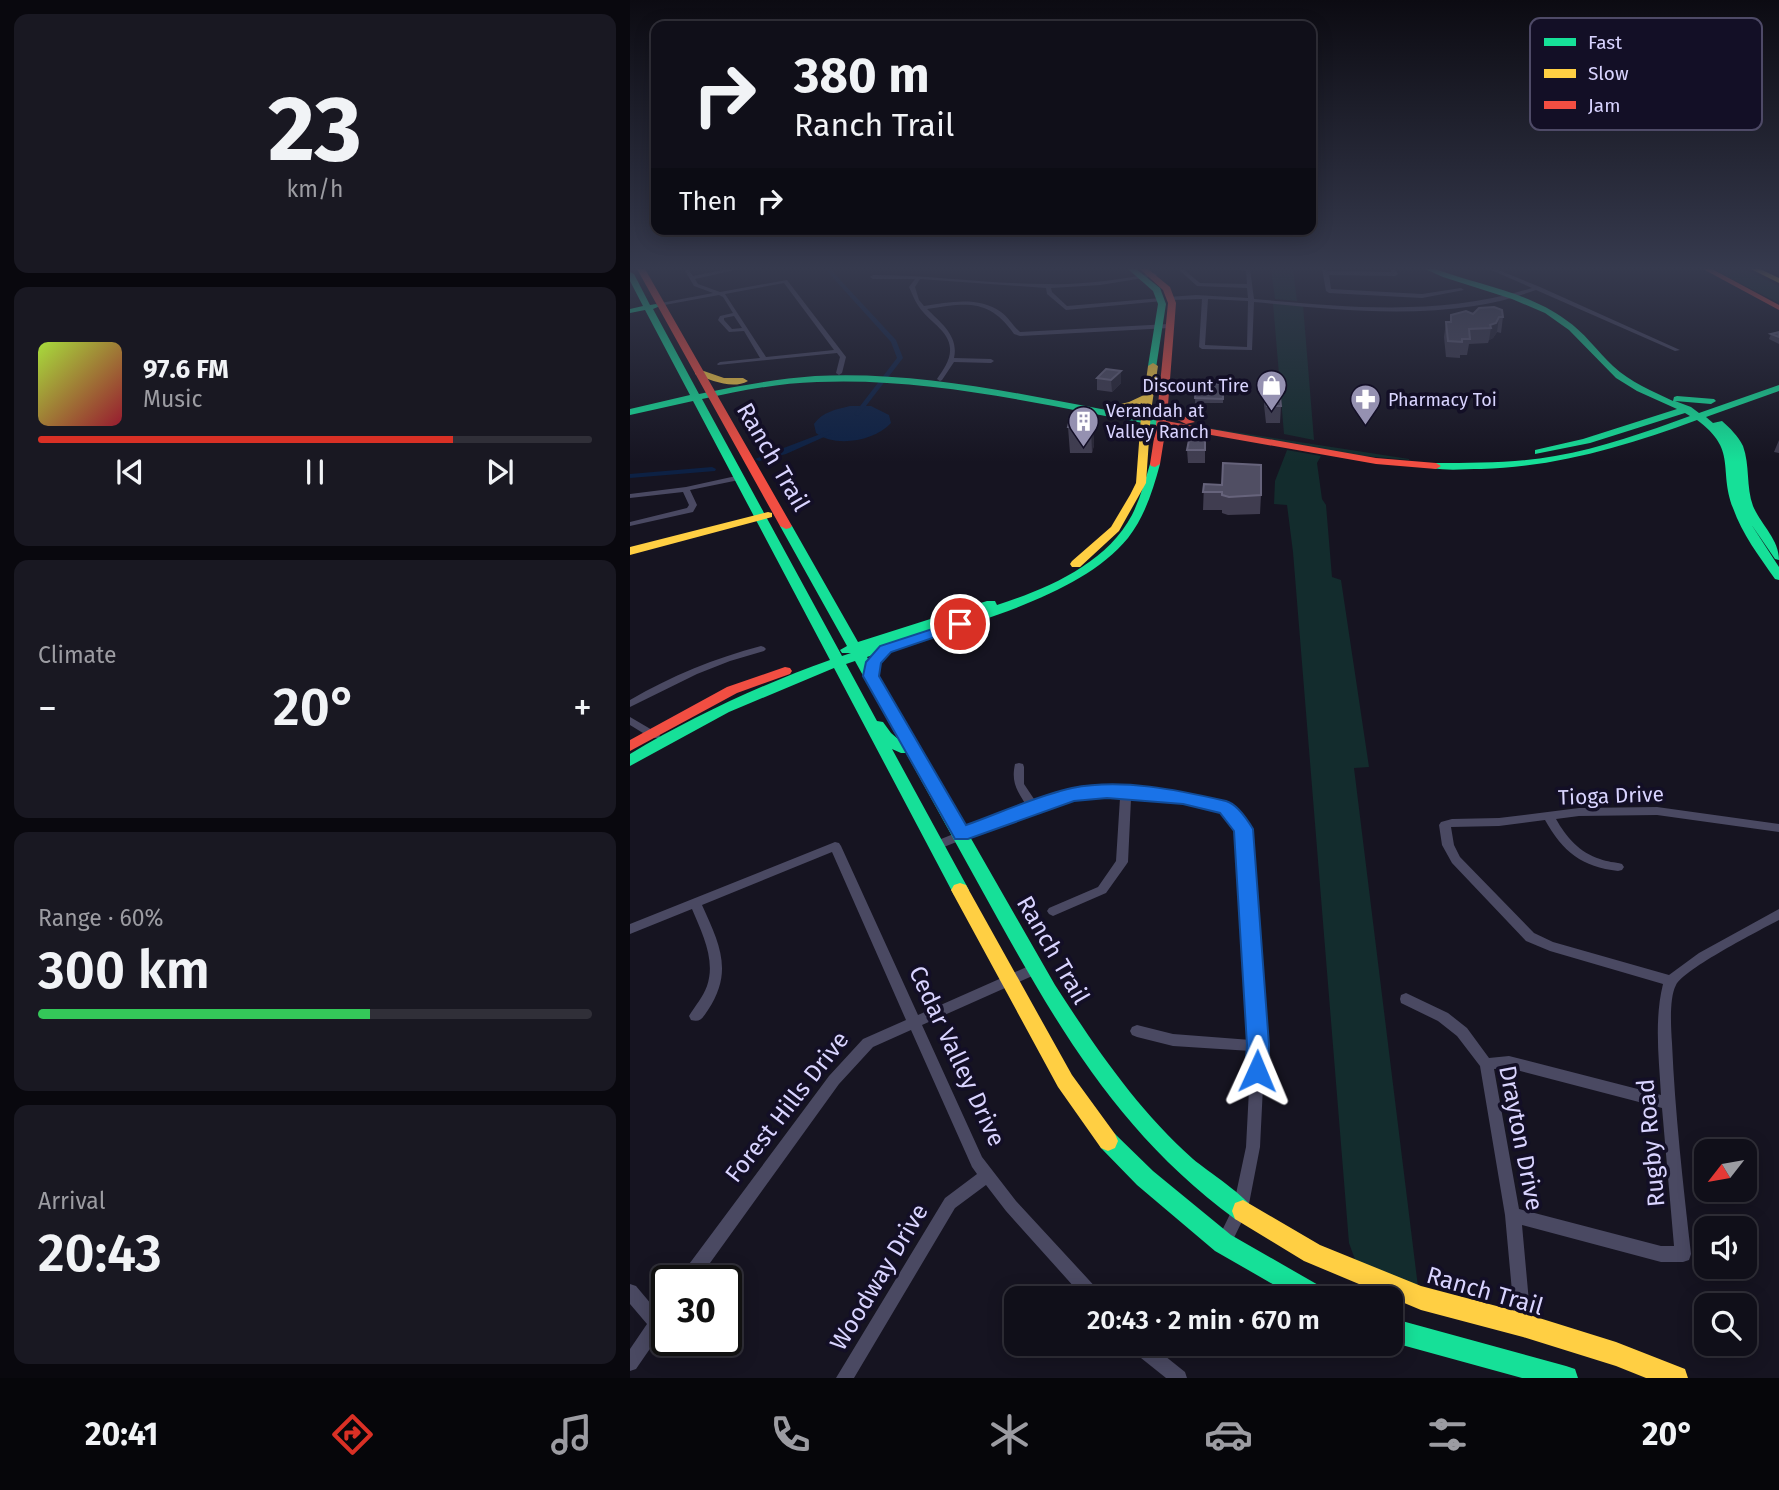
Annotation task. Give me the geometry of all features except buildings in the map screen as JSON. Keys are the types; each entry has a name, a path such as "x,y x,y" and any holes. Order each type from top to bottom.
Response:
{"main road":[{"name":"Ranch Trail","path":"663,333 668,349 729,464 1065,1081 1104,1136 1145,1178 1223,1243 1298,1286"},
{"name":"Ranch Trail","path":"674,333 779,513 1035,969 1086,1052 1140,1120 1190,1172 1240,1209 1312,1253 1421,1298 1523,1325 1616,1354 1676,1378"},
{"path":"1136,508 1161,362 1163,333"},
{"path":"1579,333 1595,347 1607,367 1720,428 1740,444 1743,492 1755,529 1779,576"},
{"path":"668,349 684,346"},
{"path":"698,372 723,381 762,382 870,375"},
{"path":"630,412 690,390 709,392 762,382 839,373 940,379 1017,396"},
{"path":"907,378 1114,412 1152,415"},
{"path":"719,410 736,394 762,382"},
{"path":"1114,412 1131,405 1152,415 1193,426 1332,455 1422,463 1504,466 1567,457 1664,421 1777,387"},
{"path":"1655,394 1716,404"},
{"path":"1655,394 1663,405 1664,421"},
{"path":"630,406 660,402 690,406 703,413"},
{"path":"1716,404 1720,428"},
{"path":"630,746 836,659 999,611 1042,588 1088,556 1136,508 1151,487 1156,445 1152,415"},
{"path":"1664,421 1720,428"},
{"path":"1156,445 1193,426"},
{"path":"729,464 746,455"},
{"path":"630,551 779,513"},
{"path":"1755,529 1779,556"},
{"path":"844,628 885,644"},
{"path":"871,676 874,662 885,644"},
{"path":"862,710 876,721 886,737 901,748 911,747"},
{"path":"630,761 656,737"},
{"path":"1403,1333 1566,1378"}],"street":[{"path":"749,333 764,359"},
{"path":"825,333 844,361 839,373"},
{"path":"940,379 953,360 954,349 945,333"},
{"path":"1203,333 1202,346 1210,349 1251,348 1251,333"},
{"path":"1640,333 1677,350"},
{"path":"720,364 839,351"},
{"path":"953,360 990,361"},
{"path":"630,496 687,489 729,464"},
{"path":"630,524 690,510 693,505 687,489"},
{"path":"630,704 685,675 727,658 761,649"},
{"path":"630,720 656,737"},
{"path":"1019,767 1019,784 1033,807"},
{"path":"935,846 1033,807 1087,792 1183,798 1226,808 1243,829 1258,1045 1253,1147 1240,1209 1223,1243"},
{"path":"1053,911 1102,890 1122,862 1126,793"},
{"name":"Tioga Drive","path":"1671,981 1550,946 1530,937 1456,860 1448,845 1444,825 1499,822 1579,812 1657,811 1779,828"},
{"path":"1549,817 1559,837 1574,852 1590,862 1618,867"},
{"name":"Cedar Valley Drive","path":"695,902 835,846 977,1161 1011,1206 1083,1286"},
{"path":"630,929 695,902 718,964 711,996 696,1016"},
{"path":"1671,981 1686,968 1779,914"},
{"name":"Forest Hills Drive","path":"699,1265 834,1080 868,1043 1035,969"},
{"name":"Rugby Road","path":"1513,1215 1661,1254 1683,1254 1665,1008 1671,981"},
{"name":"Drayton Drive","path":"1406,999 1443,1017 1462,1032 1486,1064 1513,1215 1523,1325"},
{"path":"1137,1031 1173,1040 1258,1045"},
{"path":"1486,1064 1509,1062 1670,1104"},
{"name":"Woodway Drive","path":"844,1378 950,1203 987,1175"},
{"path":"630,1292 651,1308"},
{"path":"630,1363 651,1333"},
{"path":"1152,1356 1179,1378"}],"green space":[{"path":"1276,333 1305,333 1314,440 1284,434"},
{"path":"1176,423 1409,460 1351,455 1175,425"},
{"path":"1287,450 1321,456 1317,463 1322,499 1326,505 1332,577 1341,580 1369,767 1354,768 1418,1287 1357,1265 1349,1243 1293,552 1287,505 1274,504 1275,481"}],"water":[{"path":"850,406 871,406 889,415 891,423 875,434 855,440 833,440 816,433 814,424 821,417"}],"waterway":[{"path":"857,414 900,358 894,341 887,333"},
{"path":"759,459 831,432"},
{"path":"630,476 712,469"}],"traffic: fast":[{"path":"662,333 960,890"},
{"path":"1153,366 1158,333"},
{"path":"1577,333 1619,376 1690,412 1721,436 1729,451 1734,494 1744,522 1779,576"},
{"path":"630,412 770,383 862,379 949,386 1165,424"},
{"path":"1436,466 1520,464 1597,450 1779,388"},
{"path":"1677,399 1711,401"},
{"path":"1539,452 1586,441 1688,409"},
{"path":"1718,423 1729,433 1739,450 1742,486 1751,514 1779,556"},
{"path":"630,761 676,733 773,687 1028,599 1076,575 1111,550 1125,534 1147,492 1155,464"},
{"path":"786,526 1068,1022 1110,1083 1158,1139 1184,1165 1243,1211"},
{"path":"847,650 991,604"},
{"path":"878,725 886,737 901,748 911,747"},
{"path":"1108,1141 1145,1178 1223,1243 1298,1286"},
{"path":"1403,1333 1566,1378"}],"traffic: slow":[{"path":"1076,564 1115,529 1141,483 1146,411 1153,366"},
{"path":"698,372 723,381 743,381"},
{"path":"1110,408 1131,405 1149,396"},
{"path":"630,551 768,515"},
{"path":"960,890 1065,1081 1108,1141"},
{"path":"1243,1211 1312,1253 1421,1298 1523,1325 1616,1354 1676,1378"}],"traffic: jam":[{"path":"677,333 786,526"},
{"path":"1155,464 1169,333"},
{"path":"1162,404 1169,412 1190,422"},
{"path":"1165,424 1376,461 1436,466"},
{"path":"630,746 732,690 785,671"}],"place":[{"name":"Discount Tire","path":"1272,413"},
{"name":"Pharmacy Toi","path":"1365,427"},
{"name":"Verandah at Valley Ranch","path":"1083,448"}],"route":[{"path":"960,624 886,649 876,657 871,676 961,834 1073,795 1107,791 1183,798 1226,808 1243,829 1258,1045 1257,1071"}]}
